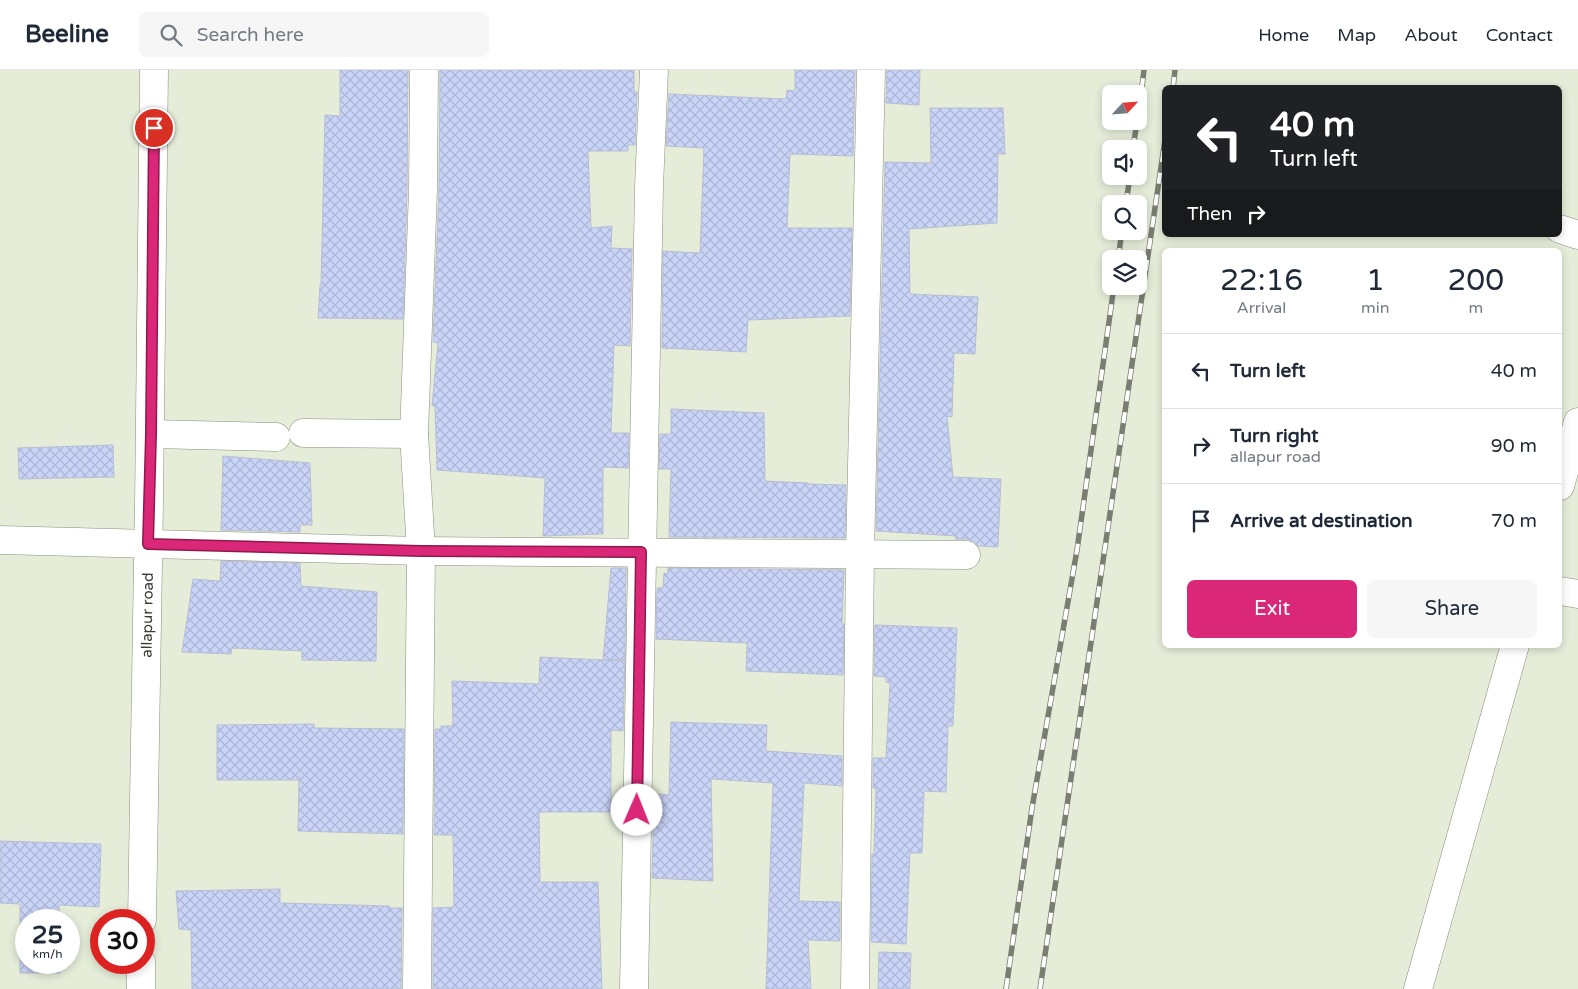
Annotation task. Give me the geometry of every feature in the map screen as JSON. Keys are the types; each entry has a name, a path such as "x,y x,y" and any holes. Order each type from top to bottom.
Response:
{"street":[{"name":"allapur road","path":"142,909 151,434 154,70"},
{"path":"417,989 421,551 414,434 423,200 424,70"},
{"path":"634,989 641,552 649,187 654,70"},
{"path":"855,989 860,554 870,70"},
{"path":"1562,230 1578,235"},
{"path":"1562,479 1578,422"},
{"path":"303,433 414,434"},
{"path":"151,434 276,436"},
{"path":"0,540 421,551 966,555"},
{"path":"1562,591 1578,594"},
{"path":"1418,989 1514,648"},
{"path":"141,974 141,989"}],"building":[{"path":"340,70 408,70 403,319 318,318 321,285 325,115 340,116"},
{"path":"440,70 634,70 634,92 637,92 635,145 628,145 628,151 588,151 591,228 612,226 611,248 632,249 630,346 614,345 611,433 629,433 628,468 603,467 603,534 543,536 545,478 437,470 435,406 432,406 438,343 433,342 439,190"},
{"path":"795,70 855,70 853,156 790,154 787,228 852,228 850,316 748,320 746,352 662,348 663,251 700,253 704,148 666,146 669,94 786,99 787,90 795,91"},
{"path":"887,70 920,70 919,105 886,103"},
{"path":"930,108 1003,108 1005,154 998,154 997,223 909,229 910,294 978,297 975,354 954,353 952,417 947,416 953,477 1001,479 998,547 979,546 973,541 955,539 956,536 876,531 885,162 931,163"},
{"path":"671,409 764,413 765,481 846,485 845,538 669,537 671,469 659,469 660,434 671,434"},
{"path":"113,445 114,477 19,479 18,448"},
{"path":"223,456 310,463 312,525 300,525 300,532 221,530"},
{"path":"221,561 300,563 301,586 377,592 376,661 302,660 302,651 232,648 231,654 182,652 193,579 220,581"},
{"path":"611,568 626,568 625,660 603,660"},
{"path":"668,568 844,570 843,675 746,671 747,643 656,639 657,588 663,588 664,573 668,574"},
{"path":"875,625 957,628 953,726 948,726 946,792 924,791 922,853 910,853 906,944 871,942 872,854 874,854 876,788 873,788 873,758 886,758 890,683 886,682 886,677 874,676"},
{"path":"540,657 625,661 623,731 611,730 611,812 539,812 540,882 598,882 602,989 433,989 433,908 454,907 453,835 434,835 435,729 441,729 441,726 453,726 452,681 539,684"},
{"path":"671,722 767,725 766,751 842,756 842,786 804,783 799,901 840,902 840,941 808,940 811,989 766,989 773,783 711,779 713,881 652,878 654,794 669,795"},
{"path":"314,724 314,728 404,729 403,834 298,831 299,780 217,780 217,725"},
{"path":"0,841 101,844 99,907 59,905 59,909 20,909 20,904 0,903"},
{"path":"280,889 280,903 402,908 401,989 192,989 191,930 179,929 176,891"},
{"path":"879,952 911,953 910,989 878,989"}],"railway":[{"path":"1142,85 1144,70"},
{"path":"1173,85 1175,70"},
{"path":"1134,140 1136,130"},
{"path":"1040,989 1162,160"},
{"path":"1127,195 1129,185"},
{"path":"1119,250 1121,240"},
{"path":"1006,989 1032,808 1077,550 1113,295"}],"route":[{"path":"154,128 148,544 421,551 641,552 637,810"}]}
